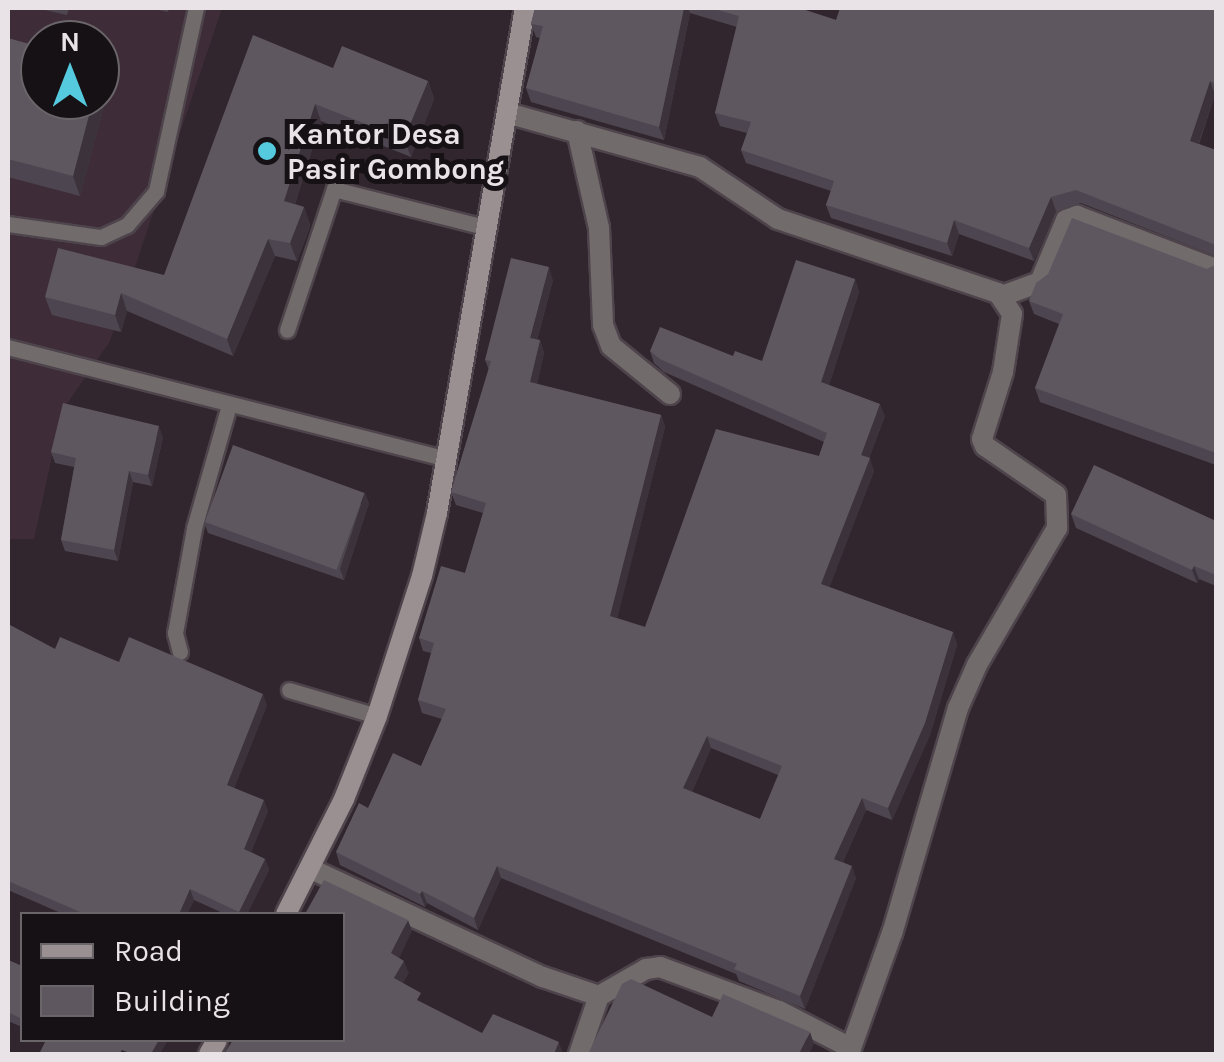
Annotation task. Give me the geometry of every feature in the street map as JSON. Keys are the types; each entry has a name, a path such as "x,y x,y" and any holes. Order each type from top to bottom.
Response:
{"main road":[{"path":"287,912 311,869 377,716 422,576 525,8"}],"street":[{"path":"507,113 700,167 778,218 1002,296 1040,282 1066,220 1077,216 1216,269"},
{"path":"578,131 599,228 603,325 620,355 670,394"},
{"path":"579,1054 599,996 646,969 660,966 780,1012 850,1051 892,933 958,708 976,665 1057,528 1056,495 985,446 982,438 1010,340 1012,314 1002,296"},
{"path":"311,869 544,977 599,996"}],"lane":[{"path":"8,224 101,237 127,225 156,191 196,8"},
{"path":"288,330 334,190 488,228"},
{"path":"8,348 446,459"},
{"path":"180,652 175,632 194,528 229,405"},
{"path":"289,690 377,716"}],"shaded area":[{"path":"8,8 222,8 110,341 62,411 34,539 8,539"}],"building":[{"path":"535,8 684,8 659,127 526,88 543,26 531,24"},
{"path":"711,8 799,8 836,20 840,8 1216,8 1216,84 1210,81 1190,141 1216,150 1216,245 1076,190 1051,197 1029,248 954,220 947,243 826,205 834,181 741,150 751,122 715,113 739,16"},
{"path":"253,35 333,68 342,46 428,81 404,139 315,104 284,201 304,207 290,243 268,239 227,339 121,293 115,315 45,297 58,248 164,275"},
{"path":"8,38 20,41 20,120 88,120 73,176 8,159"},
{"path":"1072,218 1207,269 1216,265 1216,453 1035,388 1063,314 1029,301 1036,283 1048,274"},
{"path":"511,258 549,267 530,338 540,340 530,382 661,415 610,616 645,627 716,429 819,456 827,433 660,359 650,351 660,327 733,356 735,351 762,361 796,260 855,279 821,382 880,404 861,455 870,458 821,584 953,632 925,723 888,808 862,798 834,859 852,866 800,996 734,969 737,964 497,866 474,918 336,852 359,803 368,808 393,753 421,766 446,709 418,700 434,643 419,638 441,566 465,573 486,503 451,492 491,361 485,360","holes":["707,736 782,766 760,819 683,788"]},
{"path":"63,403 159,426 148,475 129,471 114,550 61,540 76,458 51,452"},
{"path":"233,445 365,493 337,570 205,522"},
{"path":"1094,465 1216,521 1216,575 1194,566 1192,570 1071,514"},
{"path":"8,624 55,649 60,637 119,662 129,637 263,694 227,785 264,800 244,849 265,859 239,912 190,889 180,912 80,912 8,881"},
{"path":"324,880 408,920 391,953 404,961 394,978 421,993 417,1000 482,1033 493,1014 559,1042 554,1054 224,1054 232,1042 345,1042 345,912 306,912"},
{"path":"8,960 20,965 20,1018 8,1012"},
{"path":"631,979 712,1017 723,994 810,1032 799,1054 588,1054 622,984"},
{"path":"45,1042 158,1042 151,1054 122,1050 119,1054 39,1054"}],"place":[{"name":"Kantor Desa Pasir Gombong","path":"267,151"}]}
